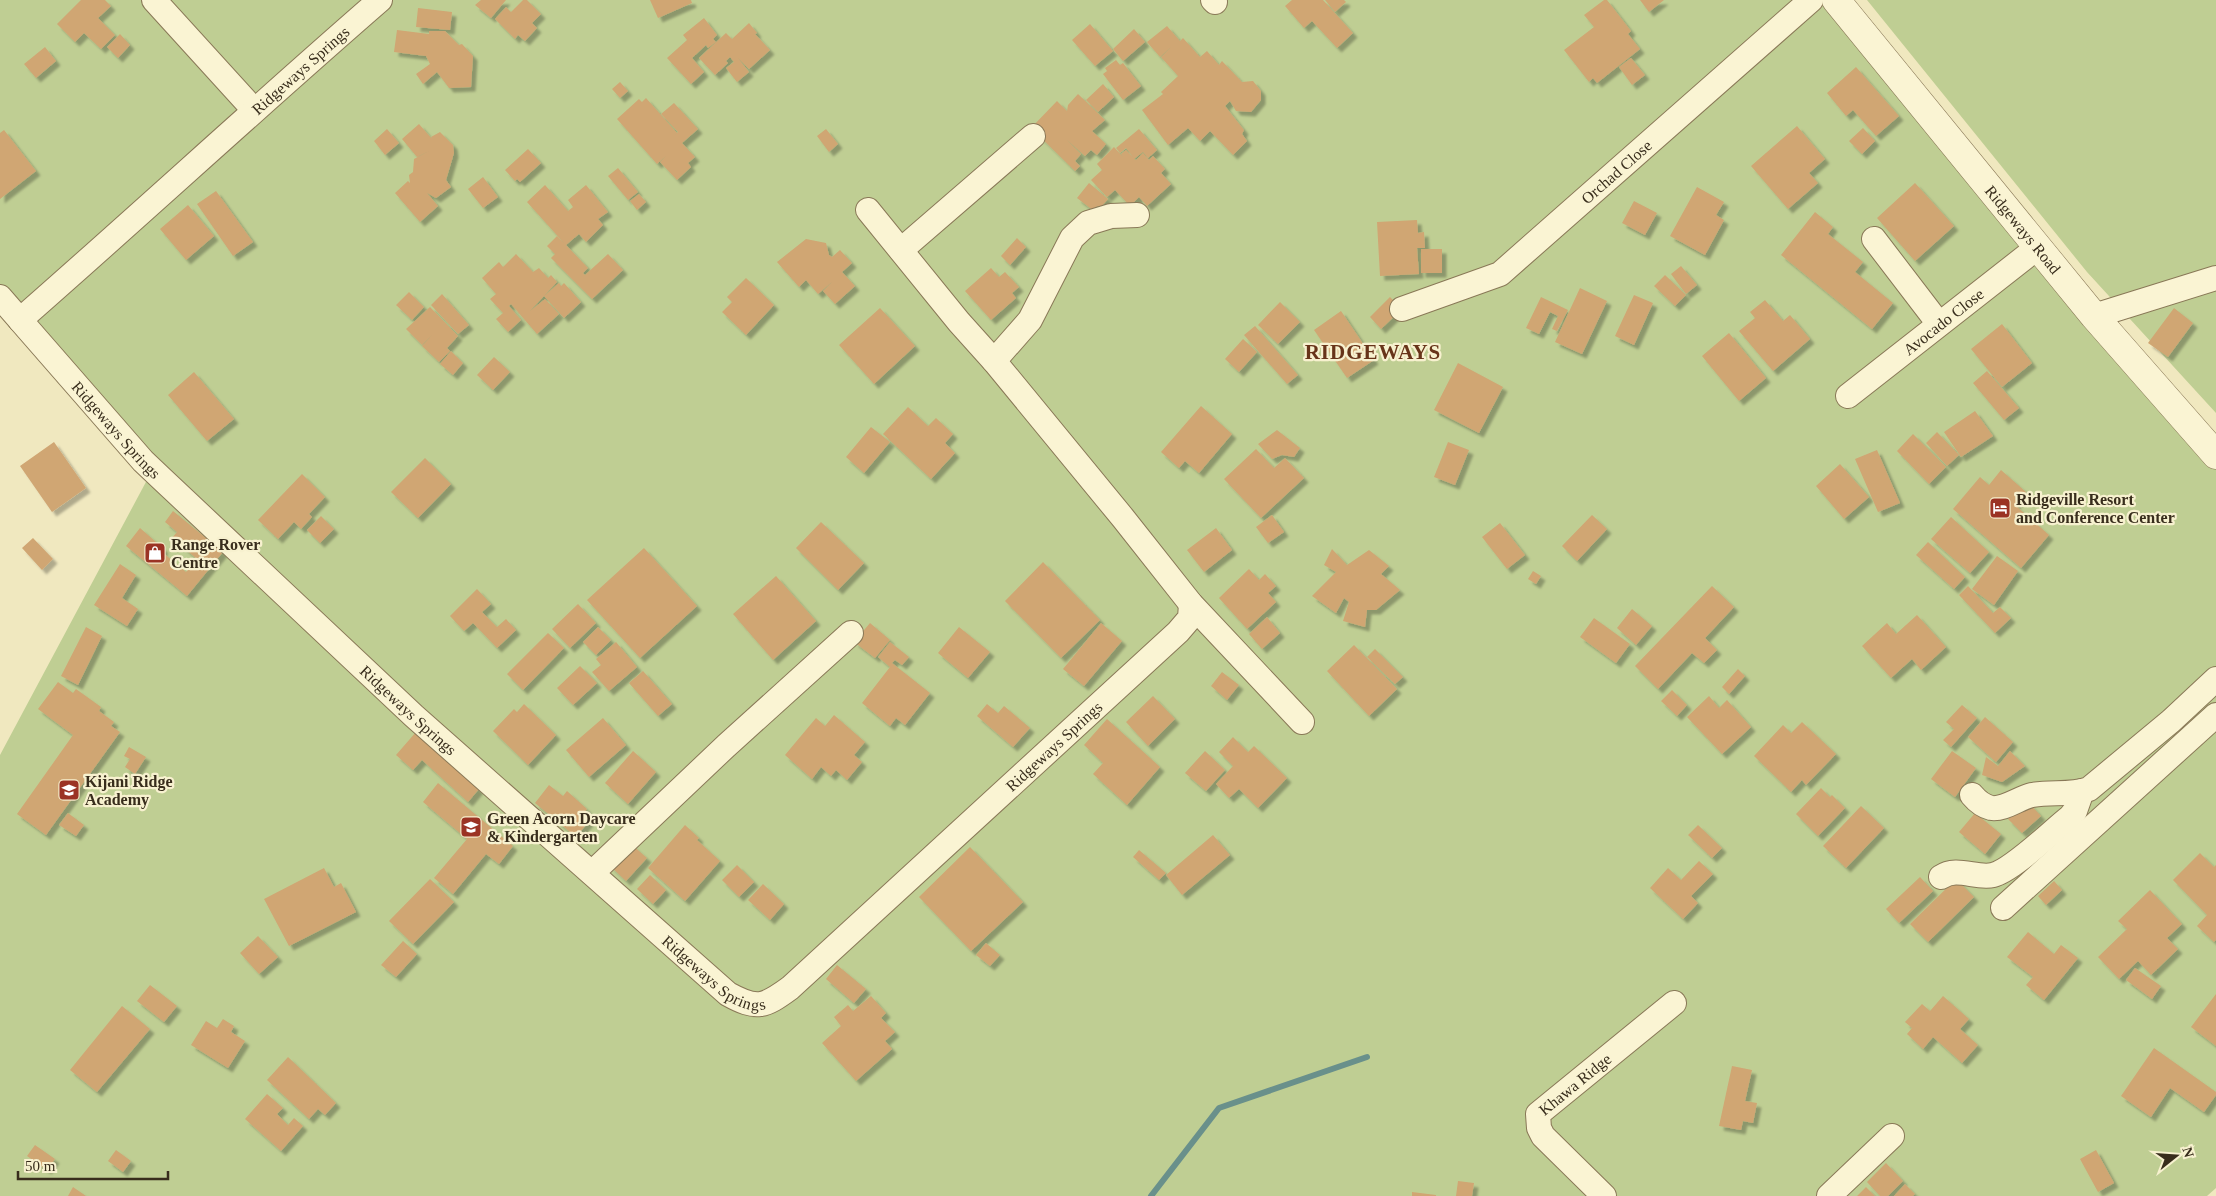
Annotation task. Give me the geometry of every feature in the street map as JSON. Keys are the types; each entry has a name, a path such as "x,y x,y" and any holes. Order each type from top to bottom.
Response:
{"street":[{"path":"154,0 254,110"},
{"name":"Ridgeways Springs","path":"20,320 380,0"},
{"name":"Orchad Close","path":"1402,309 1500,274 1811,0"},
{"name":"Ridgeways Road","path":"1836,0 2094,316 2216,454"},
{"path":"901,250 1033,136"},
{"path":"868,210 959,322 994,361 1191,604 1302,722"},
{"path":"994,361 1030,320 1072,238 1088,223 1111,216 1137,215"},
{"path":"1874,239 1939,324"},
{"name":"Avocado Close","path":"1848,396 2038,247"},
{"path":"2094,316 2216,278"},
{"name":"Ridgeways Springs","path":"0,297 143,461 414,716 728,994 744,1002 756,1005 770,1003 790,988 1178,632 1190,618 1191,604"},
{"path":"592,873 726,746 852,633"},
{"path":"1972,795 1978,802 1990,808 1997,808 2032,795 2082,792 2106,777 2216,679"},
{"path":"2003,908 2216,715"},
{"path":"1941,877 1947,873 1954,872 1988,875 2008,867 2070,817 2082,792"},
{"name":"Khawa Ridge","path":"1604,1196 1543,1136 1539,1128 1538,1114 1674,1003"},
{"path":"1828,1196 1892,1136"}],"green space":[{"path":"0,0 1829,0 2216,468 2216,1188 2207,1196 0,1196 0,755 147,480 0,297"},
{"path":"1867,0 2216,0 2216,413 2087,272"}],"building":[{"path":"81,0 105,0 111,6 98,18 115,35 101,49 84,33 75,42 57,24"},
{"path":"481,0 506,0 491,18 475,5"},
{"path":"523,0 527,0 541,14 532,23 537,28 525,41 518,35 515,39 495,19 506,7 511,12"},
{"path":"650,0 691,0 692,3 658,18"},
{"path":"1292,0 1323,0 1353,33 1337,48 1312,21 1304,28 1285,6"},
{"path":"1325,0 1344,0 1346,2 1335,12"},
{"path":"1604,0 1607,0 1631,31 1628,34 1640,49 1597,83 1593,78 1589,82 1564,50 1594,27 1584,15"},
{"path":"1640,0 1664,0 1649,12"},
{"path":"418,8 452,12 450,30 416,27"},
{"path":"704,18 717,35 713,39 716,42 708,48 706,45 692,58 704,72 691,84 667,58 687,40 683,35"},
{"path":"749,23 757,33 755,34 770,50 749,69 738,58 749,72 737,82 726,68 734,62 730,57 726,61 728,63 715,75 699,58 726,33 732,39"},
{"path":"1090,24 1113,51 1095,66 1072,40"},
{"path":"1167,26 1180,41 1183,38 1200,57 1207,51 1219,65 1222,61 1242,82 1253,81 1261,91 1261,100 1251,112 1236,111 1230,101 1225,106 1244,130 1242,134 1247,141 1233,155 1210,131 1200,141 1188,128 1168,145 1142,110 1163,94 1161,92 1178,76 1161,57 1171,47 1160,57 1147,42"},
{"path":"1134,29 1145,42 1123,61 1113,49"},
{"path":"397,30 429,34 429,31 445,31 459,45 462,44 473,56 471,87 449,88 437,72 423,84 416,74 430,64 426,56 394,52"},
{"path":"120,34 130,45 118,58 107,47"},
{"path":"45,47 56,61 36,78 24,64"},
{"path":"1631,58 1645,75 1632,85 1619,67"},
{"path":"1116,60 1120,65 1123,63 1141,86 1123,100 1103,74 1107,71 1105,68"},
{"path":"1856,67 1899,116 1876,136 1853,110 1846,116 1827,93"},
{"path":"620,82 628,91 620,98 612,89"},
{"path":"1103,84 1114,97 1098,112 1086,100"},
{"path":"1078,94 1105,120 1092,131 1106,144 1097,155 1091,150 1085,156 1067,140 1081,154 1075,161 1080,166 1075,171 1031,128 1057,101 1067,111 1068,105"},
{"path":"646,98 677,133 661,114 674,103 698,129 682,143 695,157 688,163 691,167 677,180 660,162 666,156 657,164 617,119 639,99 642,102"},
{"path":"419,124 432,139 431,137 440,132 453,145 454,153 446,180 451,187 436,198 427,193 438,206 420,222 395,193 408,181 410,183 409,175 413,172 414,159 429,151 417,157 402,139"},
{"path":"1797,126 1825,159 1809,173 1818,183 1788,209 1751,166"},
{"path":"1863,128 1875,141 1862,154 1849,141"},
{"path":"387,129 399,143 385,155 374,141"},
{"path":"826,129 838,144 829,152 817,136"},
{"path":"1139,129 1157,150 1148,158 1143,152 1134,159 1136,160 1143,153 1149,160 1153,156 1165,169 1161,173 1171,184 1147,206 1139,197 1130,206 1115,190 1107,197 1091,180 1102,170 1097,164 1114,147 1123,157 1121,154 1126,150 1133,157 1126,148 1120,153 1116,148"},
{"path":"4,130 36,171 0,199 0,133"},
{"path":"528,149 541,163 520,182 517,179 515,181 505,170"},
{"path":"618,168 638,192 628,200 608,176"},
{"path":"483,177 498,197 483,208 468,189"},
{"path":"1089,183 1108,199 1100,208 1097,206 1094,211 1077,198"},
{"path":"1915,183 1954,226 1915,261 1877,218"},
{"path":"545,185 568,211 573,207 568,200 586,185 608,212 598,219 603,225 586,242 579,234 566,245 588,268 583,273 585,275 608,254 623,270 592,299 551,258 555,254 547,246 557,236 564,243 527,202"},
{"path":"1697,187 1724,202 1716,215 1724,220 1705,255 1670,236"},
{"path":"216,191 253,242 233,256 197,204"},
{"path":"639,194 646,202 637,210 630,201"},
{"path":"1634,201 1657,213 1645,235 1622,223"},
{"path":"188,205 214,236 186,260 160,229"},
{"path":"1815,212 1833,227 1828,234 1863,262 1855,272 1893,303 1872,329 1781,255"},
{"path":"1417,220 1418,233 1424,232 1425,248 1417,248 1419,274 1380,276 1377,222"},
{"path":"1017,238 1026,247 1010,265 1001,256"},
{"path":"806,239 826,243 829,255 832,257 840,250 852,263 842,272 855,286 835,304 823,291 832,282 818,294 806,280 799,287 777,262"},
{"path":"1421,249 1442,249 1442,273 1421,273"},
{"path":"516,254 533,272 539,268 548,278 551,275 557,282 530,311 545,299 559,314 537,334 511,304 509,306 521,320 508,332 496,319 503,313 490,299 496,294 482,278 499,262 503,267"},
{"path":"1681,266 1697,285 1686,294 1671,274"},
{"path":"991,268 999,277 1005,272 1019,287 1012,293 1016,298 991,320 965,291"},
{"path":"1665,275 1686,295 1675,306 1654,286"},
{"path":"746,278 774,305 746,335 722,312 732,302 727,297"},
{"path":"559,283 561,286 564,283 581,302 564,318 544,296"},
{"path":"1580,288 1607,301 1582,354 1555,342"},
{"path":"409,292 424,307 412,320 396,305"},
{"path":"442,294 469,325 458,334 431,305"},
{"path":"1634,295 1653,303 1634,345 1615,336"},
{"path":"1390,297 1402,309 1381,329 1370,317"},
{"path":"1541,297 1568,310 1557,331 1552,329 1558,316 1550,312 1539,334 1526,328"},
{"path":"1765,300 1783,321 1790,315 1810,339 1773,371 1739,331 1755,318 1750,312"},
{"path":"1280,302 1300,322 1278,344 1258,325"},
{"path":"430,307 458,336 447,348 450,351 439,362 422,346 432,335 422,345 406,329"},
{"path":"880,308 915,346 874,384 839,345"},
{"path":"2174,308 2193,323 2168,357 2148,343"},
{"path":"1341,311 1374,360 1347,378 1314,330"},
{"path":"2002,324 2032,363 2002,387 1971,349"},
{"path":"1255,326 1298,375 1287,384 1244,335"},
{"path":"1729,333 1766,378 1739,401 1702,356"},
{"path":"1243,339 1257,352 1239,372 1225,359"},
{"path":"451,351 463,363 453,375 440,364"},
{"path":"494,357 510,372 493,390 477,375"},
{"path":"1458,363 1503,387 1479,433 1434,410"},
{"path":"1987,371 2019,408 2004,420 1973,383"},
{"path":"194,372 234,419 207,441 168,395"},
{"path":"1201,406 1232,434 1199,473 1185,461 1179,468 1161,452"},
{"path":"908,407 928,426 936,418 953,434 945,443 955,453 931,479 883,434"},
{"path":"1975,411 1993,436 1961,457 1944,432"},
{"path":"871,427 890,442 864,473 846,457"},
{"path":"1277,430 1300,448 1294,457 1282,455 1272,459 1258,444"},
{"path":"1937,432 1959,455 1947,466 1926,443"},
{"path":"1913,434 1946,467 1929,484 1897,451"},
{"path":"54,442 86,488 52,512 20,466"},
{"path":"1448,442 1469,450 1455,485 1434,477"},
{"path":"1256,449 1274,468 1285,458 1304,478 1261,518 1224,479"},
{"path":"1877,450 1900,503 1878,512 1855,459"},
{"path":"425,458 451,484 418,518 391,492"},
{"path":"1840,464 1869,497 1844,519 1816,486"},
{"path":"2001,470 2026,492 2015,505 2049,535 2021,568 1953,509 1980,477 1989,485"},
{"path":"302,474 325,497 309,514 312,517 301,529 294,522 278,539 258,520"},
{"path":"173,511 223,552 187,596 126,546 140,528 164,549 162,552 186,572 197,559 172,538 177,532 165,522"},
{"path":"1272,515 1284,532 1268,543 1256,527"},
{"path":"1592,515 1607,529 1577,561 1562,546"},
{"path":"321,516 334,529 320,543 307,530"},
{"path":"1951,517 1989,552 1970,573 1931,539"},
{"path":"821,522 864,563 838,590 796,548"},
{"path":"1500,523 1525,555 1507,569 1482,537"},
{"path":"1216,528 1232,550 1204,572 1187,550"},
{"path":"33,538 53,559 42,570 22,548"},
{"path":"1928,542 1965,577 1954,589 1916,555"},
{"path":"644,548 697,606 640,658 587,600"},
{"path":"1332,549 1347,565 1369,550 1389,566 1381,574 1400,590 1376,610 1367,610 1365,627 1343,621 1349,602 1344,598 1336,613 1312,596 1336,572 1324,565"},
{"path":"1997,556 2018,571 1994,605 1972,589"},
{"path":"1043,562 1100,620 1061,658 1005,601"},
{"path":"120,564 136,575 122,598 138,609 127,626 94,605"},
{"path":"1249,569 1259,580 1265,574 1276,586 1268,593 1276,602 1247,629 1219,598"},
{"path":"1533,571 1541,576 1536,584 1528,579"},
{"path":"776,576 816,621 773,660 733,614"},
{"path":"1712,586 1734,607 1705,638 1717,650 1704,663 1692,653 1658,689 1635,666"},
{"path":"1968,586 1993,613 2000,607 2011,618 1995,633 1959,595"},
{"path":"477,589 491,604 482,612 497,627 506,619 516,630 497,648 473,623 464,631 450,616"},
{"path":"578,604 596,623 570,648 552,629"},
{"path":"1632,609 1652,626 1636,645 1617,628"},
{"path":"1917,615 1946,647 1921,670 1912,659 1891,678 1862,646 1887,623 1896,634"},
{"path":"1267,617 1280,633 1262,649 1249,634"},
{"path":"1594,618 1630,644 1616,663 1580,637"},
{"path":"870,623 890,640 875,658 854,642"},
{"path":"1101,623 1122,641 1084,686 1063,669"},
{"path":"86,627 102,636 78,685 61,676"},
{"path":"598,627 611,640 596,655 583,642"},
{"path":"959,627 990,652 968,678 938,653"},
{"path":"548,633 564,648 523,690 507,674"},
{"path":"616,642 637,667 609,691 592,672 601,665 596,659"},
{"path":"890,642 909,657 902,665 895,660 892,663 930,693 905,725 896,718 890,726 862,703 890,667 878,657"},
{"path":"1354,645 1397,689 1369,716 1327,671"},
{"path":"1375,649 1403,677 1395,684 1367,657"},
{"path":"580,666 597,683 573,705 557,688"},
{"path":"1738,669 1745,676 1729,694 1722,687"},
{"path":"643,671 672,704 658,716 629,683"},
{"path":"1222,672 1239,685 1227,700 1211,686"},
{"path":"58,682 73,693 76,689 101,707 99,711 114,722 111,726 120,732 46,835 17,814 73,735 38,709"},
{"path":"1672,690 1687,705 1677,716 1661,701"},
{"path":"1153,696 1175,719 1148,746 1126,722"},
{"path":"1709,696 1719,708 1727,700 1751,727 1722,754 1687,717"},
{"path":"524,704 556,735 528,765 493,731 514,709 517,712"},
{"path":"987,704 998,713 1004,706 1030,728 1013,747 977,716"},
{"path":"1962,705 1977,718 1951,747 1943,740 1954,729 1946,722"},
{"path":"834,715 865,742 854,755 862,762 847,780 836,770 831,776 821,767 812,779 785,755 816,718 825,726"},
{"path":"1985,717 2013,742 1996,762 1968,737"},
{"path":"603,718 626,745 589,777 566,750"},
{"path":"1107,719 1160,767 1127,805 1093,774 1103,763 1084,745"},
{"path":"1802,722 1836,754 1806,785 1802,780 1791,792 1754,756 1783,725 1791,733"},
{"path":"416,732 479,789 468,802 422,760 413,770 396,755"},
{"path":"1233,737 1248,752 1254,746 1287,778 1258,808 1239,789 1229,798 1216,784 1233,766 1219,752"},
{"path":"129,747 146,757 135,774 125,767 130,759 124,756"},
{"path":"633,751 656,772 628,804 605,783"},
{"path":"1205,751 1225,770 1206,791 1185,773"},
{"path":"1952,751 1976,768 1955,797 1931,779"},
{"path":"2010,751 2025,766 2002,782 1982,775 1986,757 1998,766"},
{"path":"438,783 513,846 499,864 486,854 453,894 434,878 467,839 423,802"},
{"path":"549,785 563,796 567,791 587,809 583,814 590,820 576,837 535,803"},
{"path":"1821,788 1830,797 1832,795 1845,808 1818,836 1796,814"},
{"path":"2027,801 2041,816 2022,833 2008,819"},
{"path":"1861,806 1884,828 1846,868 1823,846"},
{"path":"68,813 84,825 76,836 59,825"},
{"path":"1975,813 2001,834 1985,854 1959,832"},
{"path":"685,825 699,838 697,840 720,861 685,901 648,868"},
{"path":"1698,825 1722,848 1712,858 1688,835"},
{"path":"1213,835 1230,855 1182,895 1166,875"},
{"path":"631,844 647,858 626,881 610,866"},
{"path":"970,847 1023,902 971,951 919,897"},
{"path":"1139,850 1166,873 1159,880 1133,857"},
{"path":"2200,853 2214,867 2216,865 2216,940 2214,942 2197,926 2207,915 2173,880"},
{"path":"1699,861 1713,874 1691,896 1698,903 1683,919 1650,888 1668,868 1681,880"},
{"path":"737,865 754,882 739,897 722,880"},
{"path":"324,868 334,887 341,883 356,912 289,946 264,899"},
{"path":"650,875 666,890 653,904 637,889"},
{"path":"1920,877 1933,891 1899,923 1886,909"},
{"path":"430,879 454,902 413,944 389,921"},
{"path":"1956,879 1974,897 1928,942 1910,924"},
{"path":"2054,881 2062,890 2046,905 2038,896"},
{"path":"763,884 784,904 770,920 748,900"},
{"path":"2150,890 2182,924 2167,938 2178,949 2151,975 2138,961 2119,979 2098,957 2127,929 2118,921"},
{"path":"2028,932 2054,954 2061,945 2078,958 2044,1000 2026,985 2033,977 2007,957"},
{"path":"258,936 278,957 259,974 240,953"},
{"path":"403,941 417,954 396,977 381,965"},
{"path":"986,943 1000,955 990,966 976,955"},
{"path":"837,965 866,989 854,1003 826,979"},
{"path":"2135,968 2161,986 2152,999 2126,980"},
{"path":"150,985 177,1006 164,1022 137,1001"},
{"path":"2216,994 2216,1046 2191,1027"},
{"path":"871,996 886,1013 881,1018 895,1032 885,1041 892,1049 856,1081 822,1043 841,1026 834,1017 848,1005 853,1011"},
{"path":"1943,996 1969,1019 1960,1029 1978,1045 1962,1063 1933,1037 1923,1049 1907,1034 1912,1028 1905,1022 1922,1004 1930,1011"},
{"path":"122,1006 150,1029 97,1092 70,1070"},
{"path":"223,1019 234,1026 231,1032 245,1041 228,1068 191,1045 206,1021 217,1028"},
{"path":"2154,1048 2216,1092 2216,1095 2204,1112 2170,1088 2151,1117 2121,1096"},
{"path":"288,1057 336,1103 325,1115 318,1109 309,1119 267,1080"},
{"path":"1732,1066 1752,1070 1745,1101 1757,1103 1753,1123 1743,1121 1741,1130 1719,1126"},
{"path":"267,1094 283,1108 277,1114 288,1125 294,1118 303,1126 281,1151 245,1119"},
{"path":"35,1145 55,1159 47,1170 27,1156"},
{"path":"116,1150 131,1161 123,1172 108,1161"},
{"path":"2096,1150 2114,1183 2098,1192 2080,1159"},
{"path":"1886,1163 1903,1181 1888,1196 1880,1196 1867,1182"},
{"path":"1458,1181 1474,1183 1472,1196 1456,1196"},
{"path":"1905,1184 1915,1194 1913,1196 1894,1196"},
{"path":"73,1187 86,1196 68,1196"},
{"path":"1866,1187 1875,1196 1857,1196"},
{"path":"1412,1192 1436,1195 1436,1196 1412,1196"}],"waterway":[{"path":"1151,1196 1219,1108 1367,1057"}],"place":[{"name":"Ridgeville Resort and Conference Center","path":"2000,508"},
{"name":"Range Rover Centre","path":"155,553"},
{"name":"Kijani Ridge Academy","path":"69,790"},
{"name":"Green Acorn Daycare & Kindergarten","path":"471,827"}],"district":[{"name":"RIDGEWAYS","path":"1373,352"}]}
